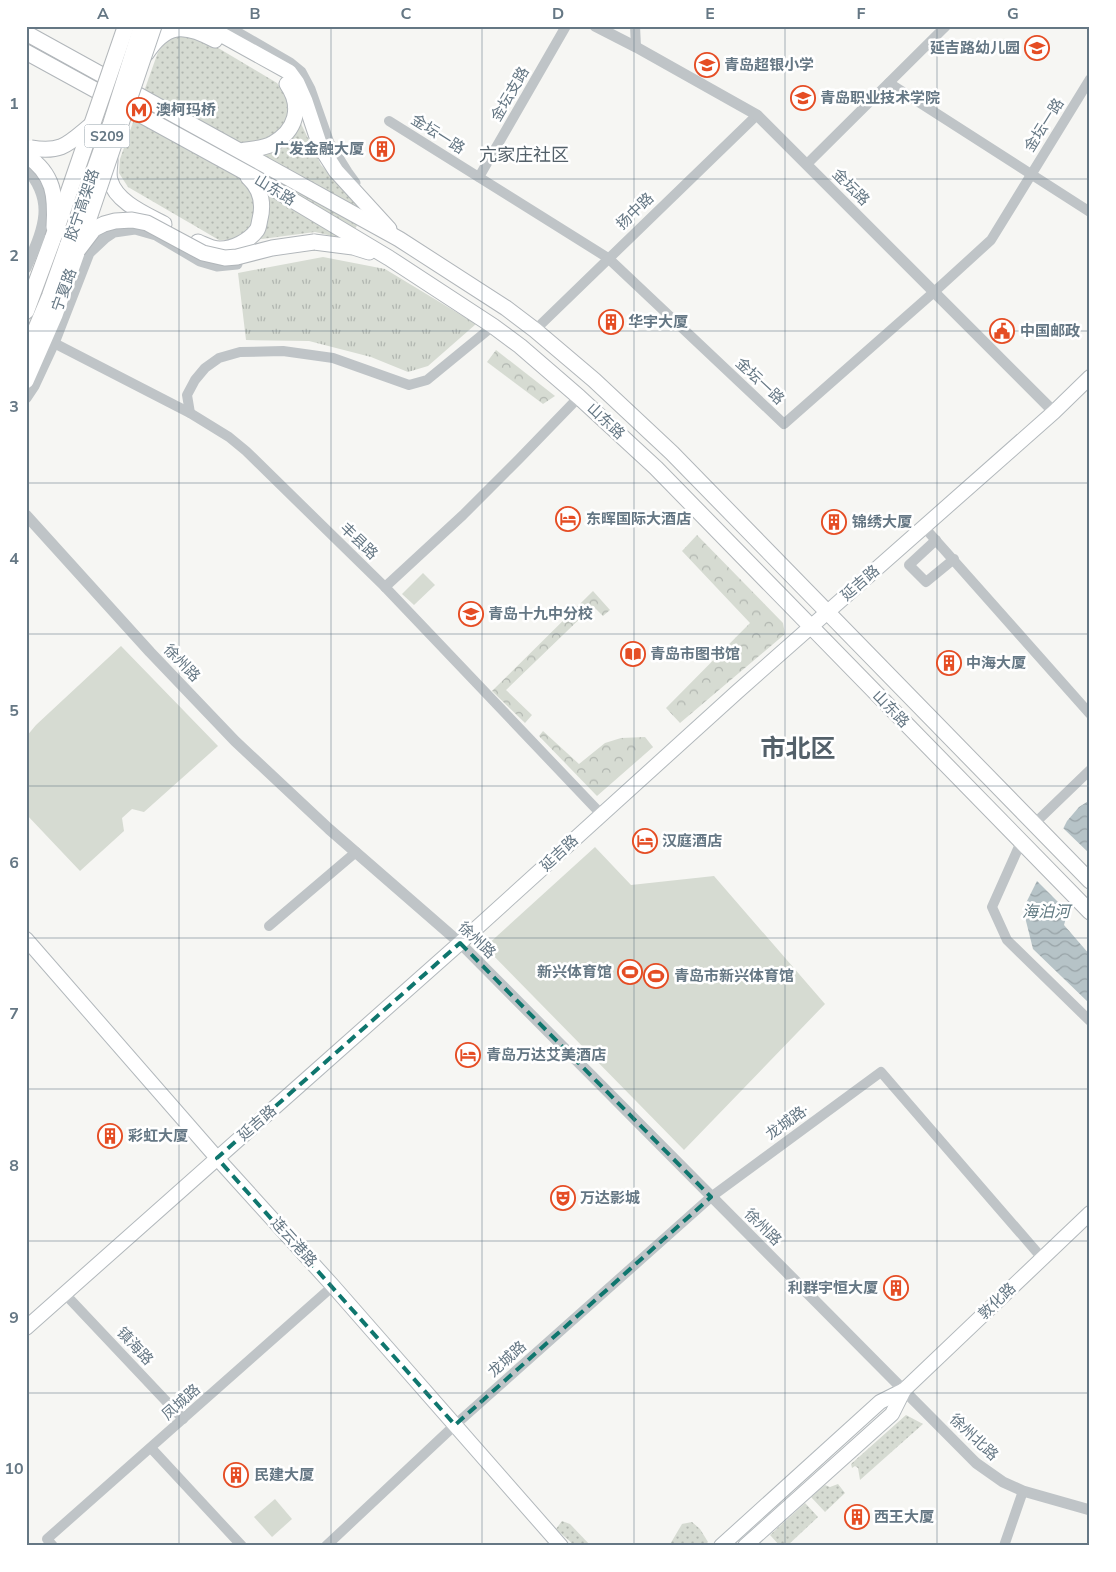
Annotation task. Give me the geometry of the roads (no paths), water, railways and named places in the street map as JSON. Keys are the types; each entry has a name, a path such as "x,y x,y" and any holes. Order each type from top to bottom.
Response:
{"highway":[{"name":"胶宁高架路","path":"26,353 73,248 142,26"},
{"name":"胶宁高架路","path":"26,311 53,238 122,31"}],"main road":[{"name":"宁夏路","path":"26,381 55,315 73,248 110,154 154,26"},
{"path":"206,26 289,72 298,83 320,146 336,171 399,240"},
{"path":"143,57 153,42 164,32 184,29 200,32 277,74 294,95 296,109 290,129 271,144 240,151"},
{"name":"山东路","path":"26,33 399,240 506,308 535,330 594,380 672,453 1053,844 1089,878"},
{"name":"山东路","path":"26,52 240,170 389,258 493,326 520,346 656,468 1090,912"},
{"path":"27,151 60,148 71,142 91,125"},
{"path":"27,151 47,175 51,185 55,199 53,238"},
{"path":"110,154 109,179 119,196 154,219 208,247 220,249 241,243 258,229 262,200 254,182 240,170"},
{"path":"73,248 94,229 104,224 114,221 132,220 147,223 203,253 225,258 237,257 272,248 314,242 347,246 389,258"},
{"name":"延吉路","path":"26,1328 460,943 810,627 1054,412 1090,377"},
{"name":"连云港路","path":"26,939 217,1158 333,1286 561,1546"},
{"name":"敦化路","path":"721,1546 880,1402 904,1390 1090,1213"},
{"name":"敦化路","path":"745,1546 892,1414 904,1390"}],"street":[{"path":"226,26 290,63 301,72 310,89 329,143 347,172 399,240"},
{"name":"金坛支路","path":"479,177 566,26"},
{"name":"金坛路","path":"595,26 757,115 1054,412"},
{"path":"635,26 636,47"},
{"path":"807,164 946,26"},
{"name":"金坛一路","path":"389,121 608,258 784,424 990,240 1090,79"},
{"path":"889,83 1090,212"},
{"name":"扬中路","path":"535,330 757,115"},
{"path":"26,168 37,182 42,194 44,217 42,233 26,268"},
{"path":"44,217 64,217 72,220 88,231 96,245"},
{"path":"26,398 34,386 54,343 89,253 96,245 114,232 136,229 156,236 200,261 217,266 237,264 290,251 347,246"},
{"path":"190,413 187,394 205,368 219,358 240,352 283,351 332,358 409,385 427,380 493,326"},
{"name":"丰县路","path":"54,343 190,413 229,437 246,451 385,587 601,814"},
{"path":"385,587 463,515 579,397"},
{"name":"徐州路","path":"26,515 150,652 235,741 356,852 460,943 904,1390"},
{"path":"924,527 1090,714"},
{"path":"936,540 909,565 926,582 954,559"},
{"path":"1034,824 1090,770"},
{"path":"1021,842 992,908 1007,940 1090,1021"},
{"path":"270,926 356,852"},
{"name":"龙城路·","path":"711,1197 881,1072 1042,1258"},
{"name":"龙城路","path":"326,1546 455,1425 711,1197"},
{"name":"凤城路","path":"50,1542 151,1448 333,1286"},
{"name":"镇海路","path":"65,1294 183,1420"},
{"name":"徐州北路","path":"904,1390 976,1463 1003,1482 1023,1491 1090,1510"},
{"path":"151,1448 242,1546"},
{"path":"1004,1546 1023,1491"}],"water":[{"name":"海泊河","path":"1090,800 1090,862 1078,875 1064,925 1090,955 1090,1004 1033,949 1023,909 1067,821 1079,807"}],"place":[{"name":"延吉路幼儿园","path":"1037,48"},
{"name":"青岛超银小学","path":"707,65"},
{"name":"青岛职业技术学院","path":"803,98"},
{"name":"澳柯玛桥","path":"139,110"},
{"name":"广发金融大厦","path":"382,149"},
{"name":"华宇大厦","path":"611,322"},
{"name":"中国邮政","path":"1002,331"},
{"name":"东晖国际大酒店","path":"568,519"},
{"name":"锦绣大厦","path":"834,522"},
{"name":"青岛十九中分校","path":"471,614"},
{"name":"青岛市图书馆","path":"633,654"},
{"name":"中海大厦","path":"949,663"},
{"name":"汉庭酒店","path":"645,841"},
{"name":"新兴体育馆","path":"630,972"},
{"name":"青岛市新兴体育馆","path":"656,976"},
{"name":"青岛万达艾美酒店","path":"468,1055"},
{"name":"彩虹大厦","path":"110,1136"},
{"name":"万达影城","path":"563,1198"},
{"name":"利群宇恒大厦","path":"896,1288"},
{"name":"民建大厦","path":"236,1475"},
{"name":"西王大厦","path":"857,1517"}],"district":[{"name":"亢家庄社区","path":"524,155"},
{"name":"市北区","path":"798,748"}]}
